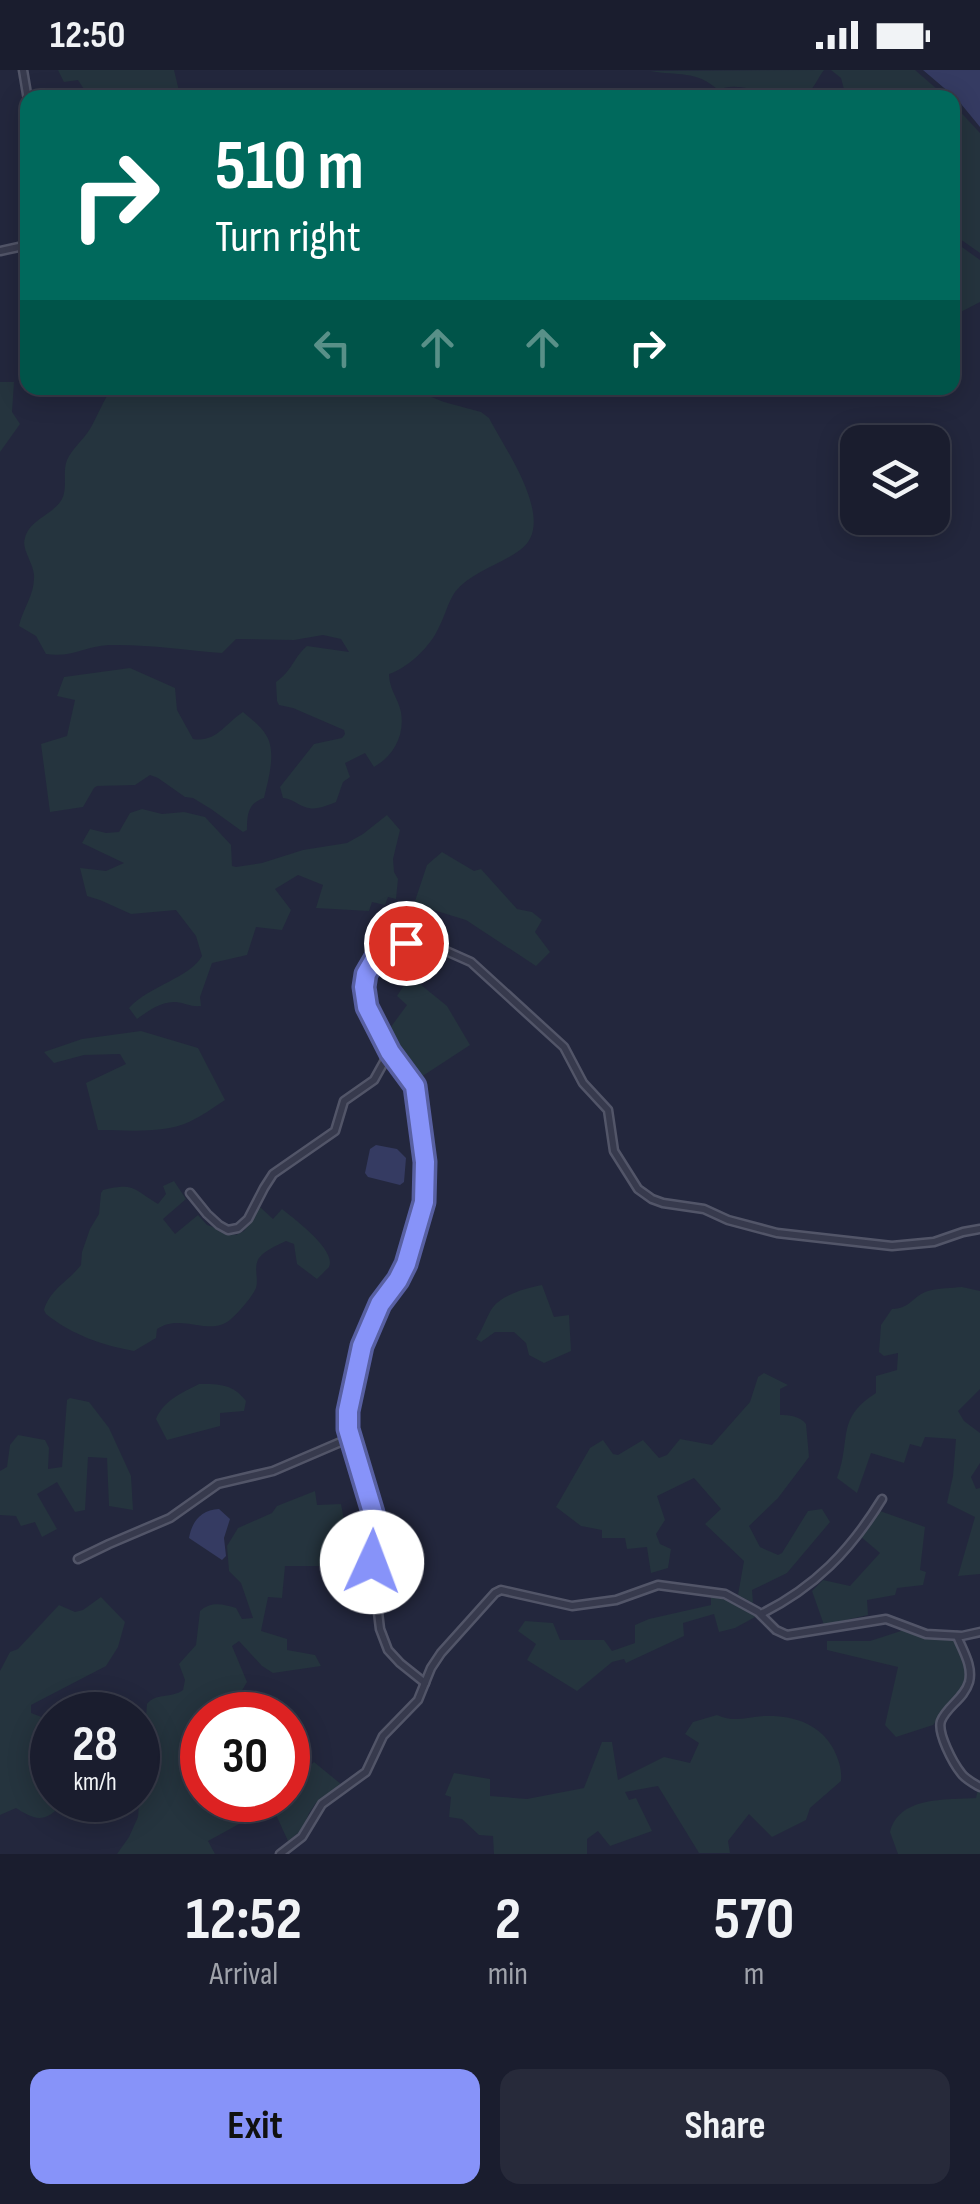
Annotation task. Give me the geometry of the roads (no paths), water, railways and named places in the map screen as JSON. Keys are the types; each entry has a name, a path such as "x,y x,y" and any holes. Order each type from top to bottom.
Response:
{"street":[{"path":"426,1683 388,1650 380,1629 372,1562 374,1516 347,1426 362,1346 380,1304 406,1264 424,1202 425,1162 415,1086 390,1052 364,998 366,974 380,950 406,943 444,950 470,962 564,1047 583,1083 608,1110 614,1151 638,1189 652,1199 704,1209 728,1220 778,1233 892,1246 934,1242 980,1229"},
{"path":"190,1192 219,1225 228,1230 238,1228 248,1220 274,1174 335,1131 344,1102 374,1080 390,1052"},
{"path":"78,1560 170,1518 218,1484 273,1471 350,1438"},
{"path":"761,1614 790,1599 822,1574 882,1499"},
{"path":"280,1854 302,1837 322,1804 366,1772 382,1738 418,1700 444,1648 501,1590 572,1606 616,1600 661,1586 731,1596 761,1614 784,1635 886,1618 926,1634 957,1636 980,1632"},
{"path":"957,1636 968,1663 969,1680 940,1727 960,1772 980,1786"}],"water":[{"path":"923,70 980,70 980,127 960,103 960,90 946,90"},
{"path":"376,1145 397,1149 406,1158 404,1182 400,1185 365,1173 370,1149"},
{"path":"219,1509 230,1519 224,1538 226,1556 222,1560 189,1538 198,1518"}]}
